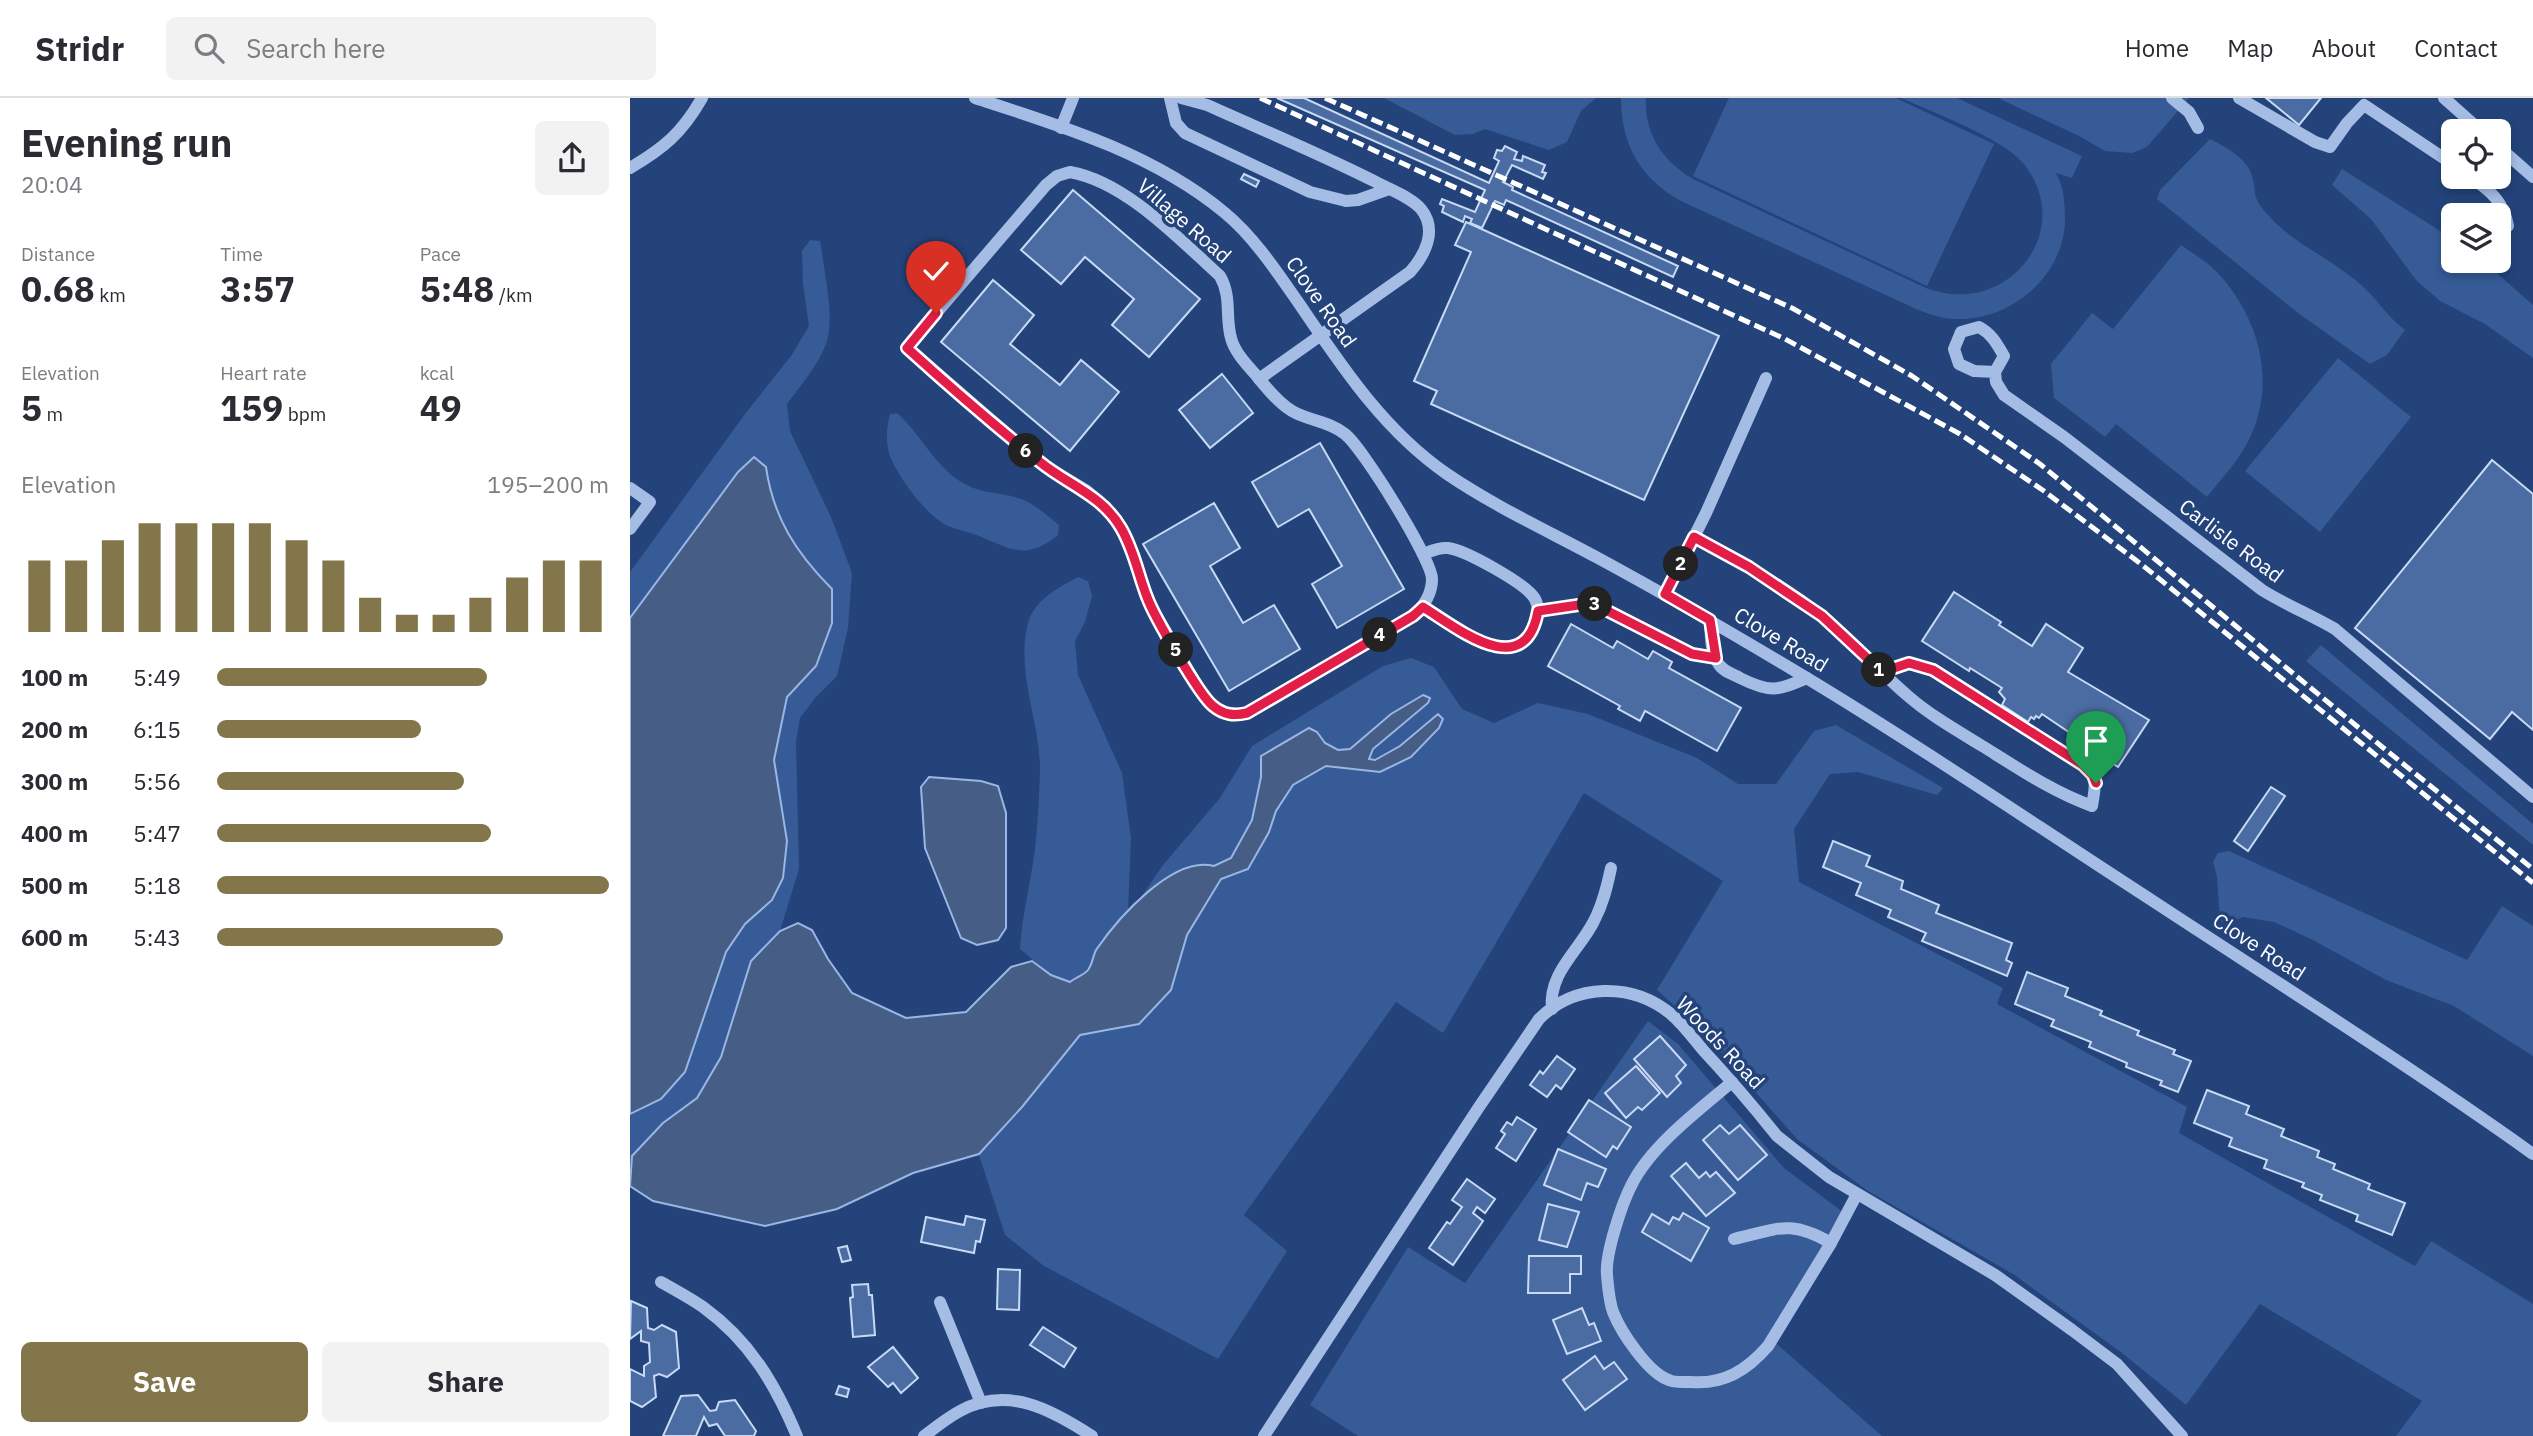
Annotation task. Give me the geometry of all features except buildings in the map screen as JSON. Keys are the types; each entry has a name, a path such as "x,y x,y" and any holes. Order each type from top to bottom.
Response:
{"street":[{"name":"Clove Road","path":"975,98 1141,159 1170,174 1227,215 1273,267 1377,411 1397,433 1434,464 1463,484 1710,620 1858,709 2362,1038 2533,1154"},
{"path":"1061,128 1073,98"},
{"path":"1170,98 1176,123 1185,133 1310,192 1346,201 1358,200 1389,189"},
{"path":"1181,98 1207,105 1389,189 1420,208 1427,220 1428,237 1424,257 1396,284 1259,379"},
{"path":"2172,98 2189,112 2198,128"},
{"path":"2239,98 2315,142 2330,147 2364,105 2441,156"},
{"path":"2444,98 2468,119"},
{"path":"630,168 660,150 679,133 697,100"},
{"path":"2511,158 2533,177"},
{"name":"Village Road","path":"1070,172 1107,184 1128,195 1220,276 1227,293 1230,337 1259,379 1292,411 1337,428 1349,436 1378,478 1423,554 1432,579 1430,593 1423,607 1413,616 1247,713 1236,715 1226,714 1215,708 1204,697 1148,601 1134,555 1121,527 1105,506 1087,491 1042,464 907,348 1046,185 1057,176 1070,172"},
{"path":"2486,189 2500,203"},
{"path":"1979,327 1988,332 2004,356 1995,372 1966,369 1959,363 1954,349 1961,332 1979,327"},
{"name":"Carlisle Road","path":"1995,372 1996,383 2004,395 2064,437 2262,590 2285,604 2309,613 2334,629 2533,797"},
{"path":"1665,594 1694,537 1766,378"},
{"path":"630,488 650,502 630,529"},
{"path":"1694,537 1749,567 1822,616 1882,672 1909,697 1939,719 2051,789 2092,806 2096,783 2093,775 2083,765 1933,670 1909,663 1882,672"},
{"path":"1423,554 1439,548 1455,549 1529,590 1536,600 1538,611 1536,623 1524,641 1504,649 1468,635 1423,607"},
{"path":"1538,611 1592,603 1692,654 1716,658"},
{"path":"1710,620 1716,658 1719,666 1726,671 1769,690 1783,689 1807,678"},
{"path":"1552,1009 1553,985 1593,924 1603,901 1611,869"},
{"name":"Woods Road","path":"1264,1436 1539,1020 1574,996 1604,990 1631,993 1672,1014 1784,1142 1829,1177 1995,1275 2091,1344 2135,1381 2182,1436"},
{"path":"1732,1082 1653,1154 1632,1183 1615,1227 1606,1272 1612,1311 1647,1364 1669,1380 1704,1384 1728,1379 1755,1361 1768,1346 1831,1243 1857,1194"},
{"path":"1734,1239 1790,1227 1809,1230 1831,1243"},
{"path":"661,1282 704,1307 753,1353 779,1393 797,1436"},
{"path":"940,1302 981,1404"},
{"path":"924,1436 961,1410 981,1404 1012,1401 1041,1406 1092,1436"}],"shaded area":[{"path":"1384,98 1596,98 1581,111 1567,142 1549,150 1485,129 1473,134 1455,135"},
{"path":"1621,98 1646,98 1652,135 1664,155 1693,179 1926,288 1956,294 1983,291 2007,280 2025,262 2038,240 2042,215 2038,189 2023,163 1999,144 1966,126 1901,98 1957,98 2082,156 2072,178 2056,173 2062,190 2065,220 2062,240 2045,276 2031,291 1996,312 1976,318 1946,318 1914,308 1668,193 1645,172 1636,159 1625,131"},
{"path":"1729,98 1896,98 1994,144 1927,286 1693,176"},
{"path":"1998,98 2189,98 2147,147 2132,153 2105,151"},
{"path":"2210,139 2234,153 2248,167 2259,204 2279,226 2360,284 2405,330 2387,355 2370,364 2298,313 2157,199 2160,190"},
{"path":"2342,169 2441,231 2441,273 2497,273 2533,305 2533,358 2485,324 2440,301 2416,280 2371,219 2332,185"},
{"path":"810,240 820,241 828,299 829,334 818,360 787,404 790,431 831,517 852,573 848,628 837,676 800,718 796,742 799,869 780,931 751,961 721,1057 697,1098 663,1123 630,1167 630,572 745,414 791,356 809,326 802,251"},
{"path":"2181,245 2212,267 2230,288 2252,327 2262,369 2259,413 2251,435 2237,459 2207,497 2116,424 2105,437 2054,398 2051,364 2092,313 2113,329"},
{"path":"2338,358 2411,417 2320,532 2245,471"},
{"path":"897,413 955,478 978,490 1029,502 1059,525 1058,535 1037,548 1018,550 952,527 932,515 909,488 890,456 887,444 888,425 890,414"},
{"path":"754,457 766,467 774,502 788,533 807,562 832,589 832,623 816,666 787,697 774,760 787,841 783,878 772,900 745,924 726,952 685,1072 661,1099 630,1114 630,618 738,472"},
{"path":"1078,577 1088,581 1092,596 1085,622 1075,641 1078,675 1122,773 1131,838 1128,913 1095,951 1088,971 1070,982 1051,975 1020,949 1035,848 1040,772 1037,735 1026,679 1025,642 1028,623 1036,607 1048,595"},
{"path":"2321,645 2533,824 2533,845 2306,661"},
{"path":"1411,658 1434,667 1462,709 1494,723 1538,703 1588,714 1697,758 1738,784 1776,784 1814,731 1836,725 1943,788 1937,795 1858,772 1830,774 1794,829 1799,882 2003,988 1997,1004 2187,1107 2179,1133 2415,1266 2431,1241 2533,1304 2533,1436 2396,1436 2422,1401 2260,1304 2186,1405 2122,1353 2013,1274 1868,1191 1797,1139 1699,1028 1657,990 1723,881 1584,793 1443,1033 1396,1002 1244,1215 1287,1251 1218,1359 1044,1266 1005,1235 979,1155 1080,1035 1139,1024 1142,896 1163,865 1220,798 1252,746 1383,666"},
{"path":"1423,695 1430,698 1428,703 1373,749 1369,759 1375,760 1400,746 1438,714 1443,719 1439,728 1411,757 1380,772 1326,766 1293,785 1276,811 1269,832 1248,869 1221,879 1187,935 1171,990 1139,1024 1080,1035 1022,1107 979,1154 913,1173 837,1209 765,1226 653,1201 630,1186 632,1156 663,1123 697,1098 721,1057 751,961 780,931 798,923 812,930 852,993 906,1018 966,1012 1011,967 1032,961 1051,975 1070,982 1088,970 1096,950 1132,906 1164,879 1181,870 1198,865 1214,866 1231,858 1252,820 1261,777 1261,756 1309,728 1317,732 1325,743 1338,750 1350,749 1391,714"},
{"path":"929,777 981,781 998,786 1006,813 1006,928 998,940 977,945 961,938 925,848 921,787"},
{"path":"2229,851 2467,960 2502,906 2533,926 2533,1056 2454,1006 2386,980 2274,922 2243,917 2225,925 2220,920 2217,877 2213,862 2218,853"},
{"path":"1648,1021 1678,1044 1784,1168 1851,1218 1769,1337 1882,1436 1358,1436 1310,1405 1408,1247 1465,1283"}],"railway":[{"path":"1260,98 1785,339 1960,434 2044,491 2141,564 2533,883"},
{"path":"1325,98 1792,308 1912,376 2040,464 2533,869"}],"route":[{"path":"936,313 907,348 1042,464 1087,491 1105,506 1121,527 1134,555 1148,601 1204,697 1226,714 1247,713 1413,616 1423,607 1468,635 1504,649 1513,647 1528,637 1536,623 1538,611 1592,603 1692,654 1716,658 1712,648 1710,620 1665,594 1694,537 1749,567 1822,616 1882,672 1909,663 1921,664 1933,670 2083,765 2093,775 2096,783"}]}
